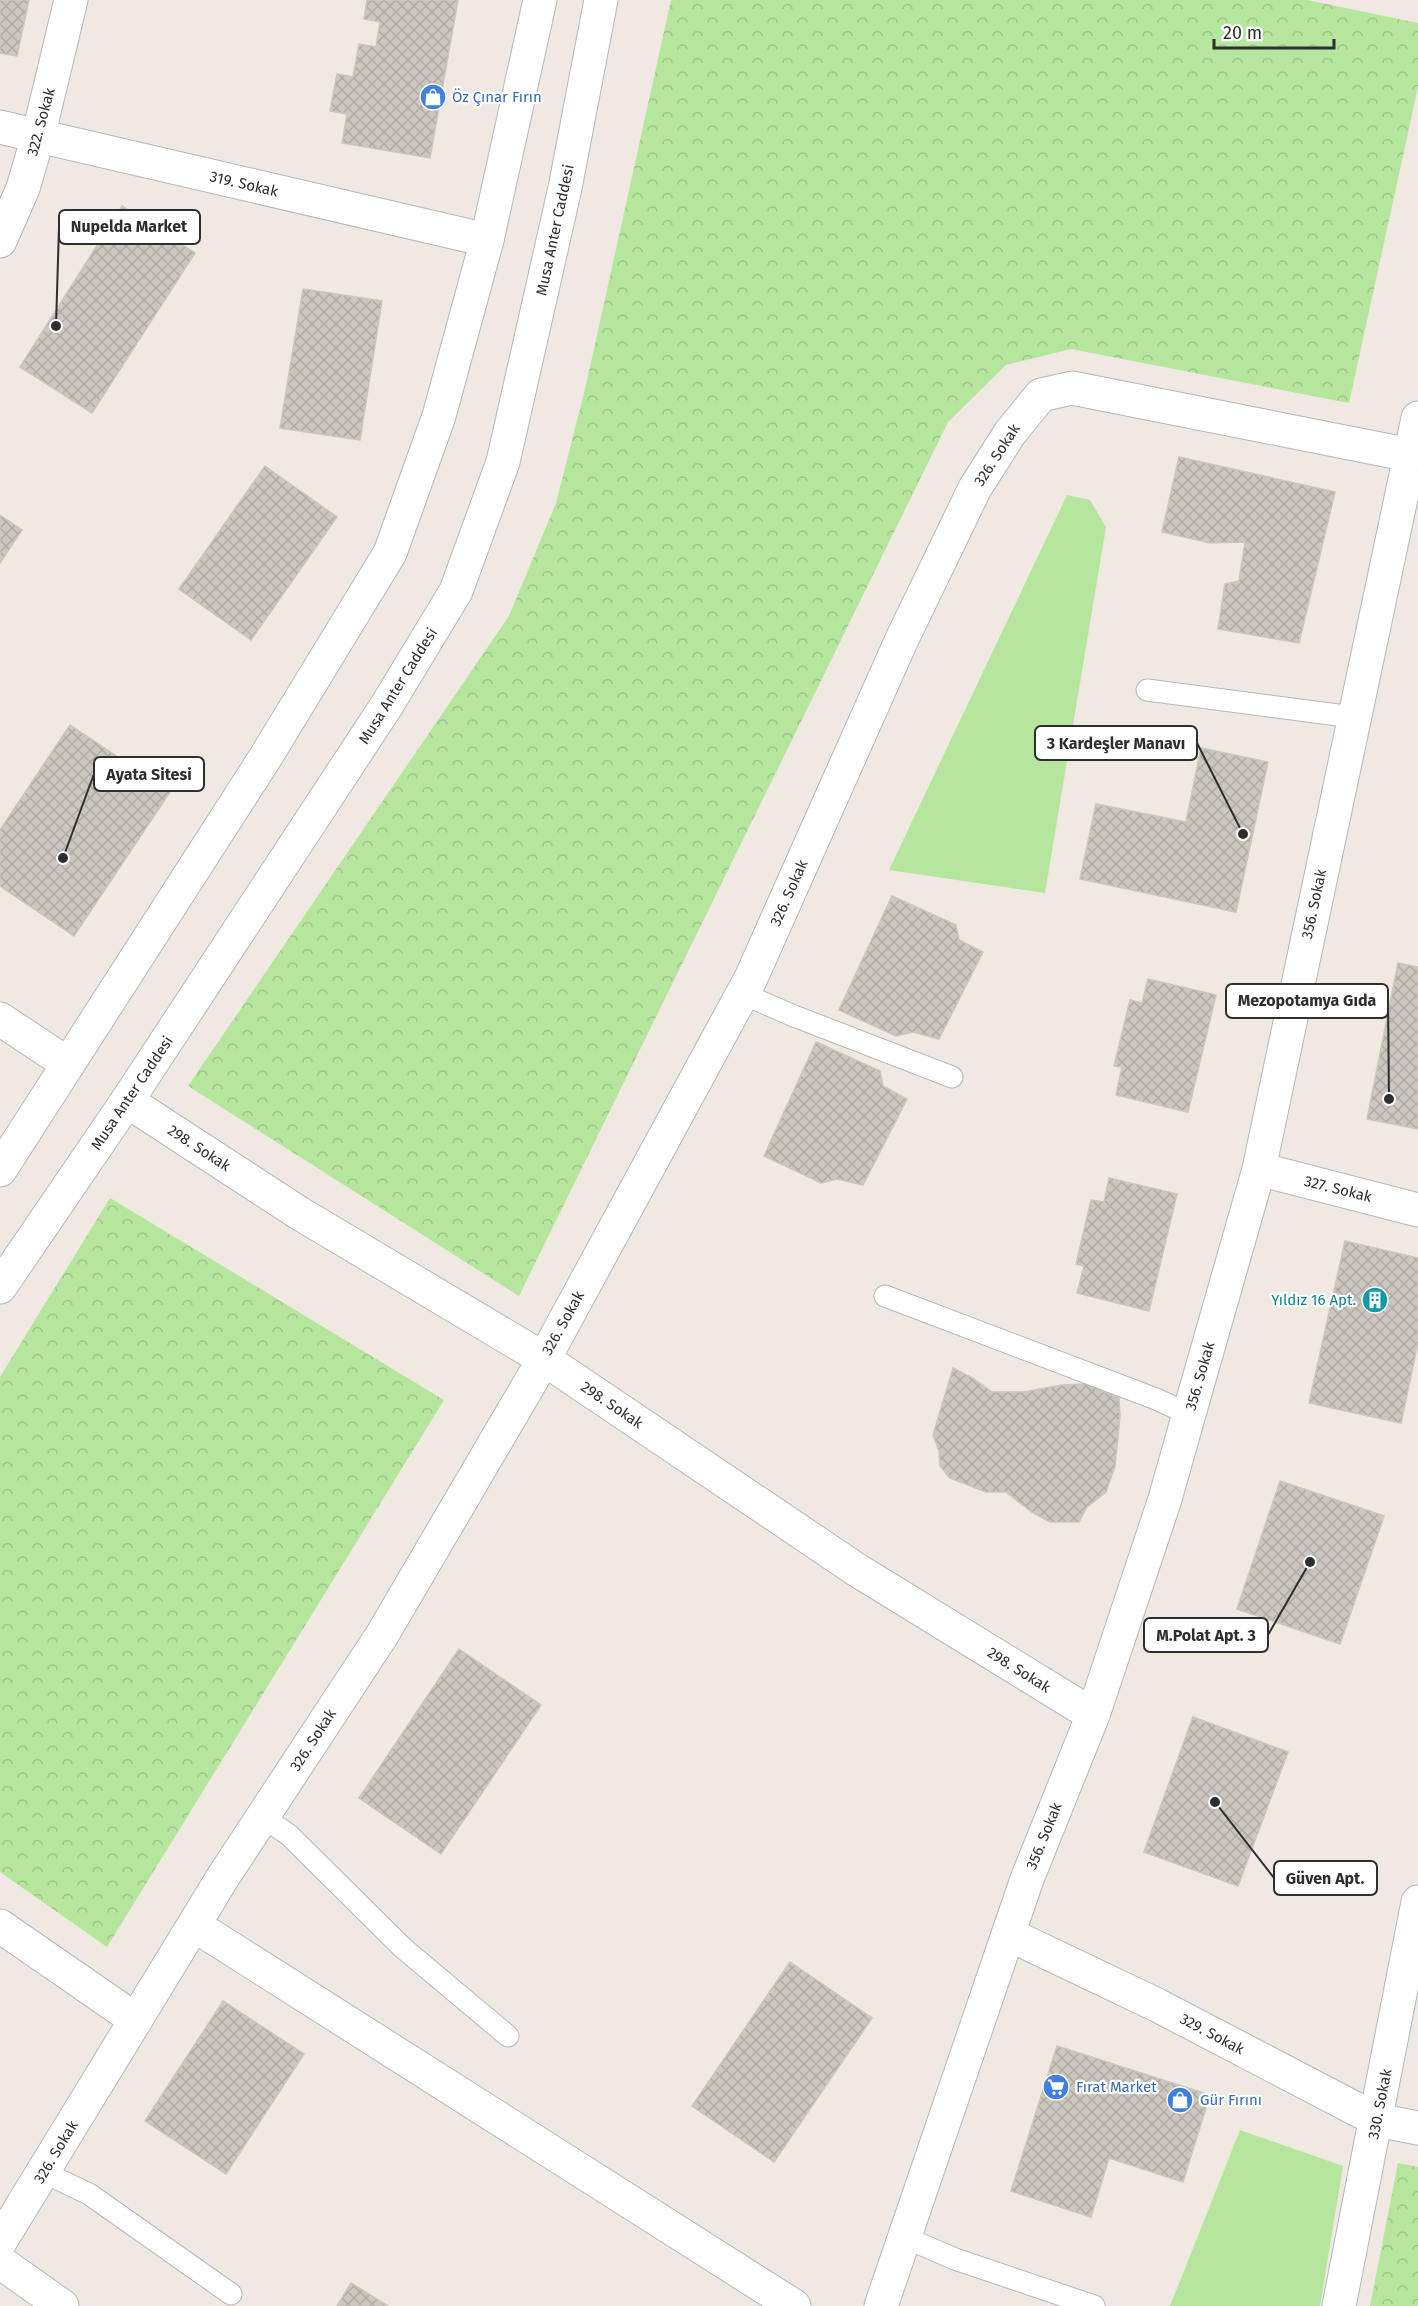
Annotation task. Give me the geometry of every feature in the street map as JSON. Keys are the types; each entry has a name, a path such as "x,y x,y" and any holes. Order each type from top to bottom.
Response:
{"street":[{"name":"322. Sokak","path":"0,241 23,188 38,137 71,0"},
{"path":"0,1170 265,758 390,553 439,416 487,240 540,0"},
{"name":"Musa Anter Caddesi","path":"0,1287 127,1101 387,705 456,591 503,462 565,188 601,0"},
{"name":"319. Sokak","path":"0,127 487,240"},
{"name":"326. Sokak","path":"0,2242 194,1925 382,1635 544,1359 743,994 902,639 975,488 1010,433 1041,395 1072,388 1410,455"},
{"name":"356. Sokak","path":"881,2306 1027,1879 1093,1715 1165,1499 1258,1169 1418,418"},
{"path":"0,1018 68,1065"},
{"name":"298. Sokak","path":"127,1101 299,1213 544,1359 857,1570 1093,1715"},
{"name":"327. Sokak","path":"1258,1169 1418,1210"},
{"name":"330. Sokak","path":"1339,2306 1418,1902"},
{"path":"194,1925 794,2306"},
{"path":"0,1926 136,2020"},
{"name":"329. Sokak","path":"1008,1934 1157,2006 1377,2120 1418,2128"},
{"path":"0,2262 62,2306"}],"lane":[{"path":"1147,690 1353,717"},
{"path":"743,994 952,1077"},
{"path":"885,1296 1156,1399 1189,1414"},
{"path":"263,1817 289,1835 403,1948 508,2036"},
{"path":"43,2172 89,2193 231,2294"},
{"path":"904,2237 955,2259 1094,2306"}],"green space":[{"path":"671,0 1307,0 1418,23 1418,87 1349,403 1071,349 1006,365 948,422 519,1296 188,1086 509,616 556,503 586,385"},
{"path":"1067,495 1090,500 1106,527 1045,893 889,870"},
{"path":"110,1198 444,1400 107,1947 0,1872 0,1377"},
{"path":"1240,2130 1343,2166 1320,2306 1170,2306"},
{"path":"1398,2163 1418,2167 1418,2306 1370,2306"}],"building":[{"path":"0,0 29,0 17,56 0,53"},
{"path":"367,0 458,0 430,158 342,143 347,114 330,111 337,74 353,77 359,44 376,47 380,22 364,19"},
{"path":"122,206 195,253 92,413 20,367"},
{"path":"303,289 382,301 360,440 280,428"},
{"path":"1179,457 1335,492 1299,643 1218,629 1225,584 1239,581 1245,542 1210,543 1162,532"},
{"path":"265,466 337,517 251,640 179,589"},
{"path":"0,515 22,530 0,563"},
{"path":"70,725 170,792 74,936 0,886 0,830"},
{"path":"1201,748 1268,762 1236,912 1080,879 1096,804 1186,822"},
{"path":"892,896 956,925 959,940 983,952 939,1039 913,1032 896,1036 839,1010"},
{"path":"1398,963 1418,967 1418,1129 1367,1119"},
{"path":"1148,979 1216,995 1188,1112 1116,1095 1122,1067 1114,1066 1130,1000 1142,1003"},
{"path":"816,1042 880,1071 883,1086 907,1099 863,1185 837,1179 821,1183 764,1156"},
{"path":"1109,1178 1177,1194 1149,1311 1077,1293 1084,1266 1076,1264 1091,1200 1104,1202"},
{"name":"Yıldız 16 Apt.","path":"1345,1241 1418,1258 1418,1343 1401,1423 1309,1403"},
{"path":"953,1368 992,1392 1024,1392 1062,1385 1086,1384 1119,1398 1120,1416 1115,1466 1106,1492 1087,1507 1079,1522 1050,1522 1032,1512 1006,1492 986,1492 950,1478 940,1466 939,1451 933,1435"},
{"path":"1280,1481 1384,1516 1340,1644 1237,1609"},
{"path":"459,1649 541,1705 441,1854 359,1798"},
{"path":"1193,1717 1288,1752 1238,1886 1144,1852"},
{"path":"790,1962 872,2018 774,2162 692,2106"},
{"path":"223,2001 304,2054 226,2174 145,2121"},
{"path":"1057,2046 1210,2095 1183,2182 1109,2158 1091,2217 1011,2191"},
{"path":"351,2283 388,2306 337,2306"}],"place":[{"name":"Öz Çınar Fırın","path":"433,97"},
{"name":"Nupelda Market","path":"56,326"},
{"name":"3 Kardeşler Manavı","path":"1243,834"},
{"name":"Ayata Sitesi","path":"63,858"},
{"name":"Mezopotamya Gıda","path":"1389,1099"},
{"name":"Yıldız 16 Apt.","path":"1375,1300"},
{"name":"M.Polat Apt. 3","path":"1310,1562"},
{"name":"Güven Apt.","path":"1215,1802"},
{"name":"Fırat Market","path":"1056,2087"},
{"name":"Gür Fırını","path":"1180,2100"}]}
